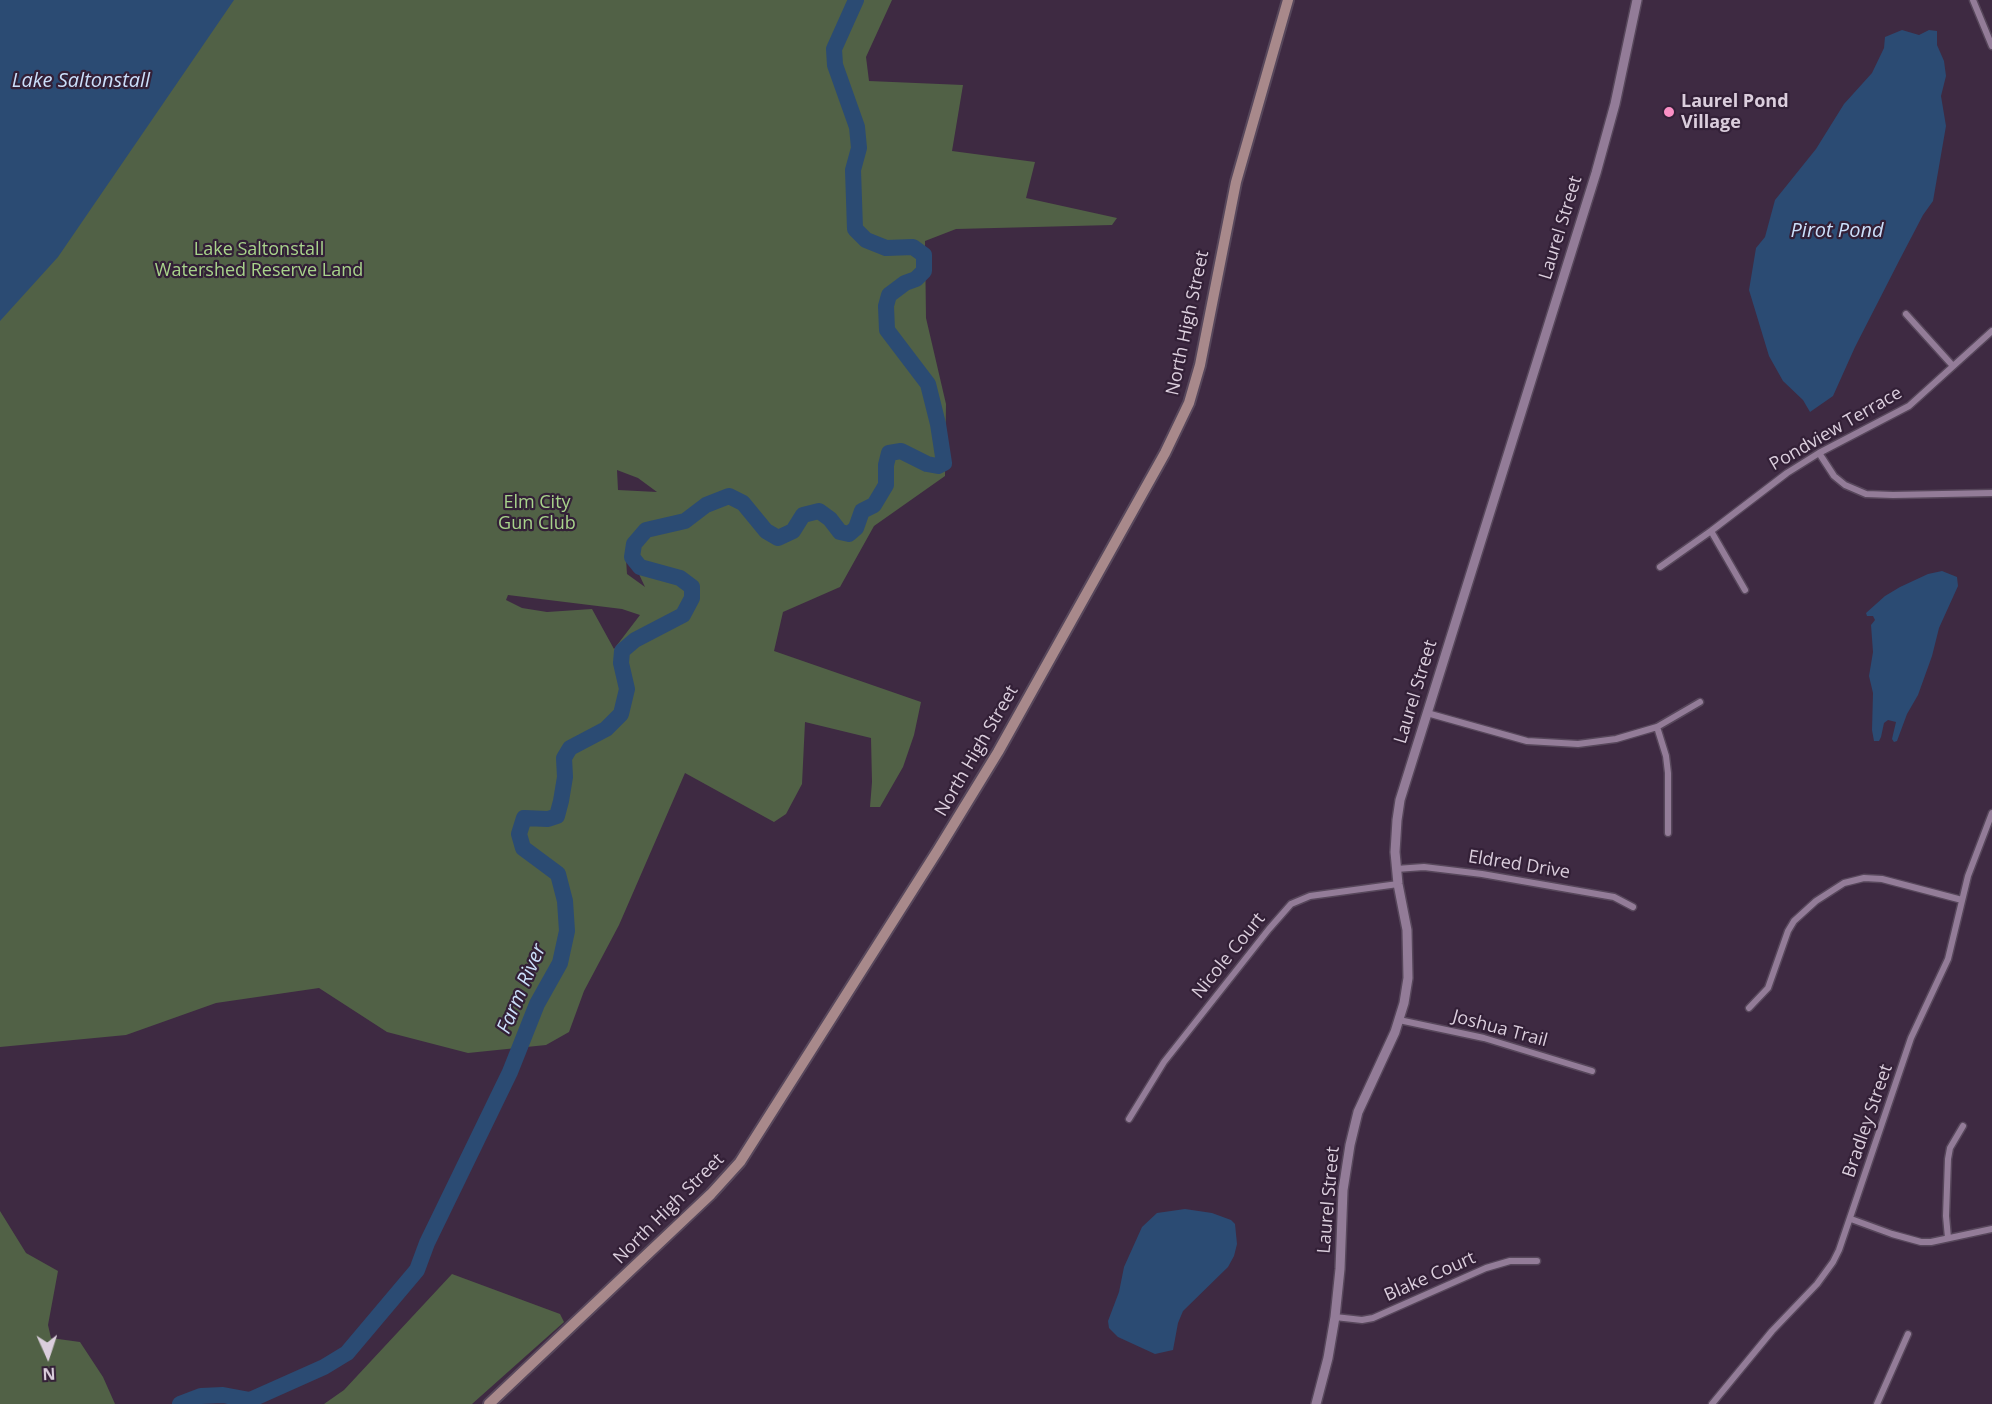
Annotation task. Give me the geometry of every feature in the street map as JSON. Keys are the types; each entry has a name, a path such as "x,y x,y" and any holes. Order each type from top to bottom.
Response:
{"main road":[{"name":"North High Street","path":"489,1404 711,1194 740,1161 998,752 1165,453 1189,403 1200,365 1236,182 1288,0"}],"street":[{"name":"Laurel Street","path":"1316,1404 1328,1358 1335,1317 1341,1269 1343,1190 1351,1139 1358,1112 1399,1020 1404,1003 1409,963 1407,930 1396,869 1395,836 1400,800 1602,154 1618,93 1637,0"},
{"path":"1973,0 1992,46"},
{"path":"1906,314 1953,366"},
{"name":"Pondview Terrace","path":"1660,567 1787,472 1819,453 1904,410 1992,331"},
{"path":"1819,453 1834,476 1845,485 1866,494 1992,493"},
{"path":"1711,531 1745,590"},
{"path":"1427,712 1512,737 1562,744 1616,739 1657,727 1700,702"},
{"path":"1657,727 1666,756 1668,773 1668,833"},
{"name":"Bradley Street","path":"1714,1403 1772,1331 1825,1275 1839,1250 1911,1038 1948,959 1971,864 1992,813"},
{"name":"Eldred Drive","path":"1396,869 1424,867 1482,874 1614,897 1633,907"},
{"path":"1749,1008 1768,988 1788,931 1794,921 1816,901 1844,883 1864,878 1882,879 1962,900"},
{"name":"Nicole Court","path":"1129,1119 1164,1062 1291,904 1302,898 1319,894 1398,884"},
{"name":"Joshua Trail","path":"1399,1020 1484,1038 1593,1071"},
{"path":"1948,1238 1946,1216 1948,1159 1950,1148 1963,1126"},
{"path":"1851,1219 1910,1240 1931,1242 1992,1229"},
{"name":"Blake Court","path":"1335,1317 1362,1320 1373,1318 1486,1268 1510,1261 1537,1261"},
{"path":"1877,1404 1908,1334"}],"green space":[{"path":"0,0 892,0 866,57 869,81 963,85 952,151 1035,162 1026,198 1117,218 1112,225 956,229 925,241 926,318 946,404 945,476 874,526 840,587 783,612 774,651 921,702 914,735 903,767 880,807 870,807 871,738 805,722 802,784 786,814 774,822 685,773 619,925 584,991 569,1032 546,1045 468,1053 387,1032 319,988 216,1003 126,1035 0,1047","holes":["617,470 638,478 657,492 618,490","626,559 638,572 645,587 627,574","508,595 622,609 640,615 614,649 592,609 547,612 522,608 506,600"]},
{"path":"0,1211 26,1253 58,1271 48,1325 51,1338 80,1342 103,1377 115,1404 0,1404"},
{"path":"452,1274 560,1314 564,1322 472,1404 324,1404 344,1390"}],"water":[{"name":"Lake Saltonstall","path":"0,0 234,0 58,257 0,321"},
{"name":"Pirot Pond","path":"1902,30 1919,35 1929,30 1937,31 1937,45 1944,61 1946,76 1941,96 1946,126 1933,201 1900,259 1833,396 1810,412 1803,400 1783,381 1769,356 1749,290 1756,248 1765,237 1775,200 1816,149 1844,104 1872,73 1884,48 1885,37"},
{"path":"1942,571 1957,577 1958,586 1939,628 1918,695 1907,714 1897,741 1894,742 1892,739 1896,722 1888,720 1884,723 1879,741 1874,741 1873,693 1869,676 1873,652 1871,625 1875,620 1873,616 1867,616 1866,613 1885,596 1900,587 1928,574"},
{"path":"1185,1209 1212,1213 1231,1220 1235,1224 1237,1244 1228,1267 1183,1311 1178,1323 1173,1350 1155,1354 1118,1337 1109,1328 1108,1321 1119,1292 1124,1267 1142,1227 1157,1213"}],"waterway":[{"name":"Farm River","path":"180,1404 201,1396 223,1395 250,1400 324,1367 347,1353 417,1270 427,1243 510,1072 537,1004 560,963 567,931 565,901 558,874 523,848 519,834 524,818 548,819 557,816 565,777 564,758 570,748 606,729 621,714 627,689 621,663 622,651 635,640 683,615 692,598 692,587 680,578 640,567 632,557 634,544 646,530 685,521 706,505 729,496 743,503 766,531 778,538 793,531 803,515 819,511 830,519 840,532 849,534 856,528 862,511 874,505 886,485 886,465 889,453 901,451 927,464 938,466 944,463 938,424 928,384 887,330 886,306 889,295 905,283 916,279 924,271 924,255 913,247 886,248 866,240 855,229 853,170 859,148 857,127 835,65 834,49 856,0"}],"place":[{"name":"Laurel Pond Village","path":"1669,112"}],"park label":[{"name":"Lake Saltonstall Watershed Reserve Land","path":"259,260"},
{"name":"Elm City Gun Club","path":"537,513"}]}
